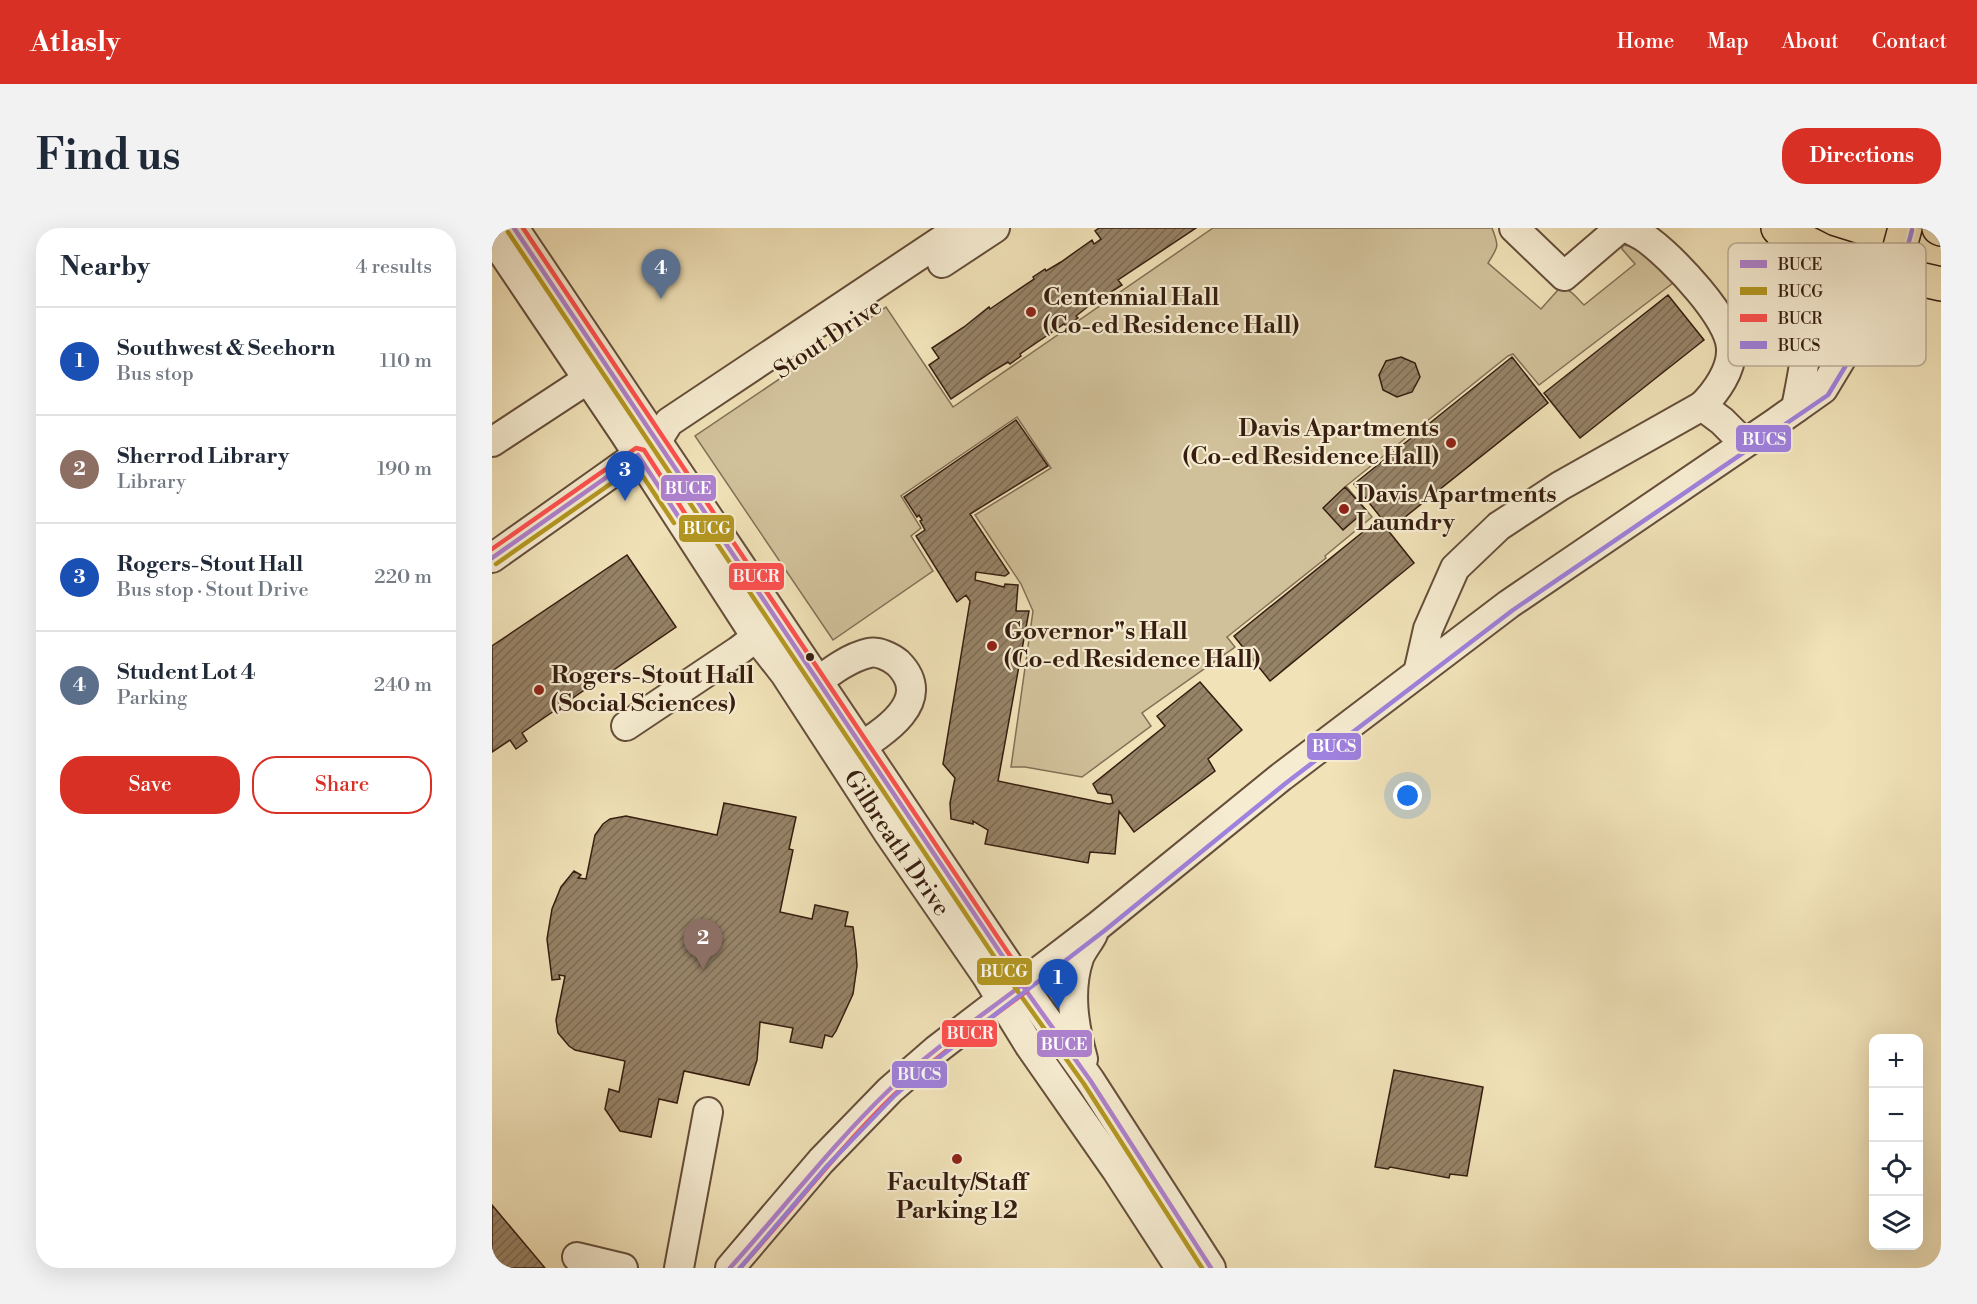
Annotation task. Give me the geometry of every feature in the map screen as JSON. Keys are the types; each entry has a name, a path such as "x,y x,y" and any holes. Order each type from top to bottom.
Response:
{"highway":[{"path":"1777,228 1807,243"},
{"path":"1901,243 1905,228"},
{"path":"1926,281 1941,284"}],"street":[{"name":"Gilbreath Drive","path":"514,228 648,448 756,637 785,674 809,688"},
{"name":"Stout Drive","path":"492,558 648,448 679,439 863,304 960,228"},
{"name":"Stout Drive","path":"863,304 995,228"},
{"path":"1514,228 1564,276 1620,228"},
{"path":"1628,228 1647,239 1679,268 1722,321 1728,334"},
{"path":"1777,228 1784,243"},
{"name":"Gilbreath Drive","path":"492,237 588,379 648,448 779,620 809,688 1012,993"},
{"path":"1418,673 1428,628 1455,568 1499,526 1560,486 1702,406 1714,394 1728,365"},
{"path":"1796,408 1803,366"},
{"path":"730,1268 821,1161 890,1090 936,1050 1099,925 1281,777 1509,604 1823,389 1837,366"},
{"path":"492,442 588,379"},
{"path":"1702,406 1722,421 1744,443"},
{"path":"626,726 779,620"},
{"path":"809,688 850,661 870,653 879,652 897,662 908,676 911,693 902,716 851,753"},
{"path":"1090,1080 1074,1028 1074,982 1079,956 1099,925"},
{"path":"1012,993 1090,1080 1210,1268"},
{"path":"1012,993 1117,1171 1180,1268"},
{"path":"679,1268 708,1112"}],"shaded area":[{"path":"1213,228 1492,228 1497,246 1488,263 1541,309 1558,290 1562,289 1572,293 1584,305 1635,264 1622,249 1623,245 1644,254 1673,283 1539,385 1513,354 1508,356 1346,486 1372,517 1325,556 1326,558 1227,637 1235,647 1142,713 1151,726 1082,777 1025,767 1011,767 1033,611 1021,584 975,515 1051,468 1017,417 901,496 921,528 911,536 933,571 833,640 695,436 886,307 953,407"}],"building":[{"name":"Centennial Hall (Co-ed Residence Hall)","path":"1099,228 1196,228 1118,280 1122,285 1090,305 1076,316 1078,318 1066,326 1064,324 1020,354 1021,356 1010,364 1008,362 951,399 929,365 939,358 932,348 989,307 990,309 1034,279 1033,277 1045,269 1046,271 1061,262 1092,240 1094,244 1101,239 1095,231"},
{"path":"1668,295 1704,340 1580,438 1544,393"},
{"path":"1401,357 1415,363 1420,377 1412,392 1397,397 1383,390 1379,375 1386,361"},
{"name":"Davis Apartments (Co-ed Residence Hall)","path":"1512,357 1548,403 1390,529 1354,484"},
{"name":"Governor\"s Hall (Co-ed Residence Hall)","path":"1016,420 1048,466 970,514 1009,573 1005,576 976,572 975,580 1004,587 1005,584 1018,585 1016,611 1029,611 998,781 1113,803 1111,795 1098,793 1093,784 1165,726 1157,716 1200,682 1242,730 1208,759 1215,771 1134,832 1119,811 1115,854 1090,852 1088,863 985,844 988,830 973,821 973,824 951,819 950,803 955,778 943,764 970,601 966,595 957,602 916,536 925,530 920,521 922,520 919,515 917,517 904,497"},
{"name":"Davis Apartments Laundry","path":"1345,487 1366,510 1343,530 1323,508"},
{"name":"Davis Apartments (Co-ed Residence Hall)","path":"1379,519 1414,563 1270,681 1234,636"},
{"name":"Rogers-Stout Hall (Social Sciences)","path":"627,555 676,627 522,733 527,741 516,749 510,740 492,752 492,646"},
{"path":"724,803 796,817 789,849 793,850 780,912 812,919 815,905 848,912 845,926 853,927 857,966 853,994 832,1037 825,1035 822,1048 790,1042 793,1028 760,1022 757,1060 749,1085 684,1071 677,1103 659,1099 651,1137 620,1131 605,1109 609,1089 619,1092 625,1061 575,1050 558,1033 556,1020 565,976 559,975 560,979 552,980 547,939 552,909 561,887 574,871 581,875 578,878 586,879 595,835 610,819 626,816 717,835"},
{"path":"1394,1070 1483,1087 1467,1176 1450,1174 1449,1178 1390,1167 1388,1169 1375,1167"},
{"path":"492,1205 545,1268 492,1268"}],"transit line":[{"name":"BUCE","path":"514,228 1022,985 1090,1080 1211,1268"},
{"name":"BUCR","path":"523,228 1029,984 1027,991 942,1055 893,1096 834,1159 740,1268"},
{"name":"BUCS","path":"1909,243 1912,230"},
{"name":"BUCG","path":"508,232 1016,989 1084,1084 1202,1268"},
{"name":"BUCS","path":"740,1268 827,1166 895,1095 941,1056 1104,931 1286,783 1513,610 1828,395 1846,366"},
{"name":"BUCR","path":"492,549 636,448 644,450 686,515"},
{"name":"BUCE","path":"492,558 638,455 680,519"},
{"name":"BUCG","path":"496,564 636,466 674,523"},
{"name":"BUCE","path":"730,1268 828,1155 889,1090 937,1049 1022,985"}],"place":[{"name":"Student Lot 4","path":"661,299"},
{"name":"Centennial Hall (Co-ed Residence Hall)","path":"1031,312"},
{"name":"Davis Apartments (Co-ed Residence Hall)","path":"1451,443"},
{"name":"Rogers-Stout Hall","path":"625,501"},
{"name":"Davis Apartments Laundry","path":"1344,509"},
{"name":"Governor\"s Hall (Co-ed Residence Hall)","path":"992,646"},
{"name":"Rogers-Stout Hall (Social Sciences)","path":"539,690"},
{"name":"Sherrod Library","path":"703,969"},
{"name":"Southwest & Seehorn","path":"1058,1009"},
{"name":"Faculty/Staff Parking 12","path":"957,1159"}]}
